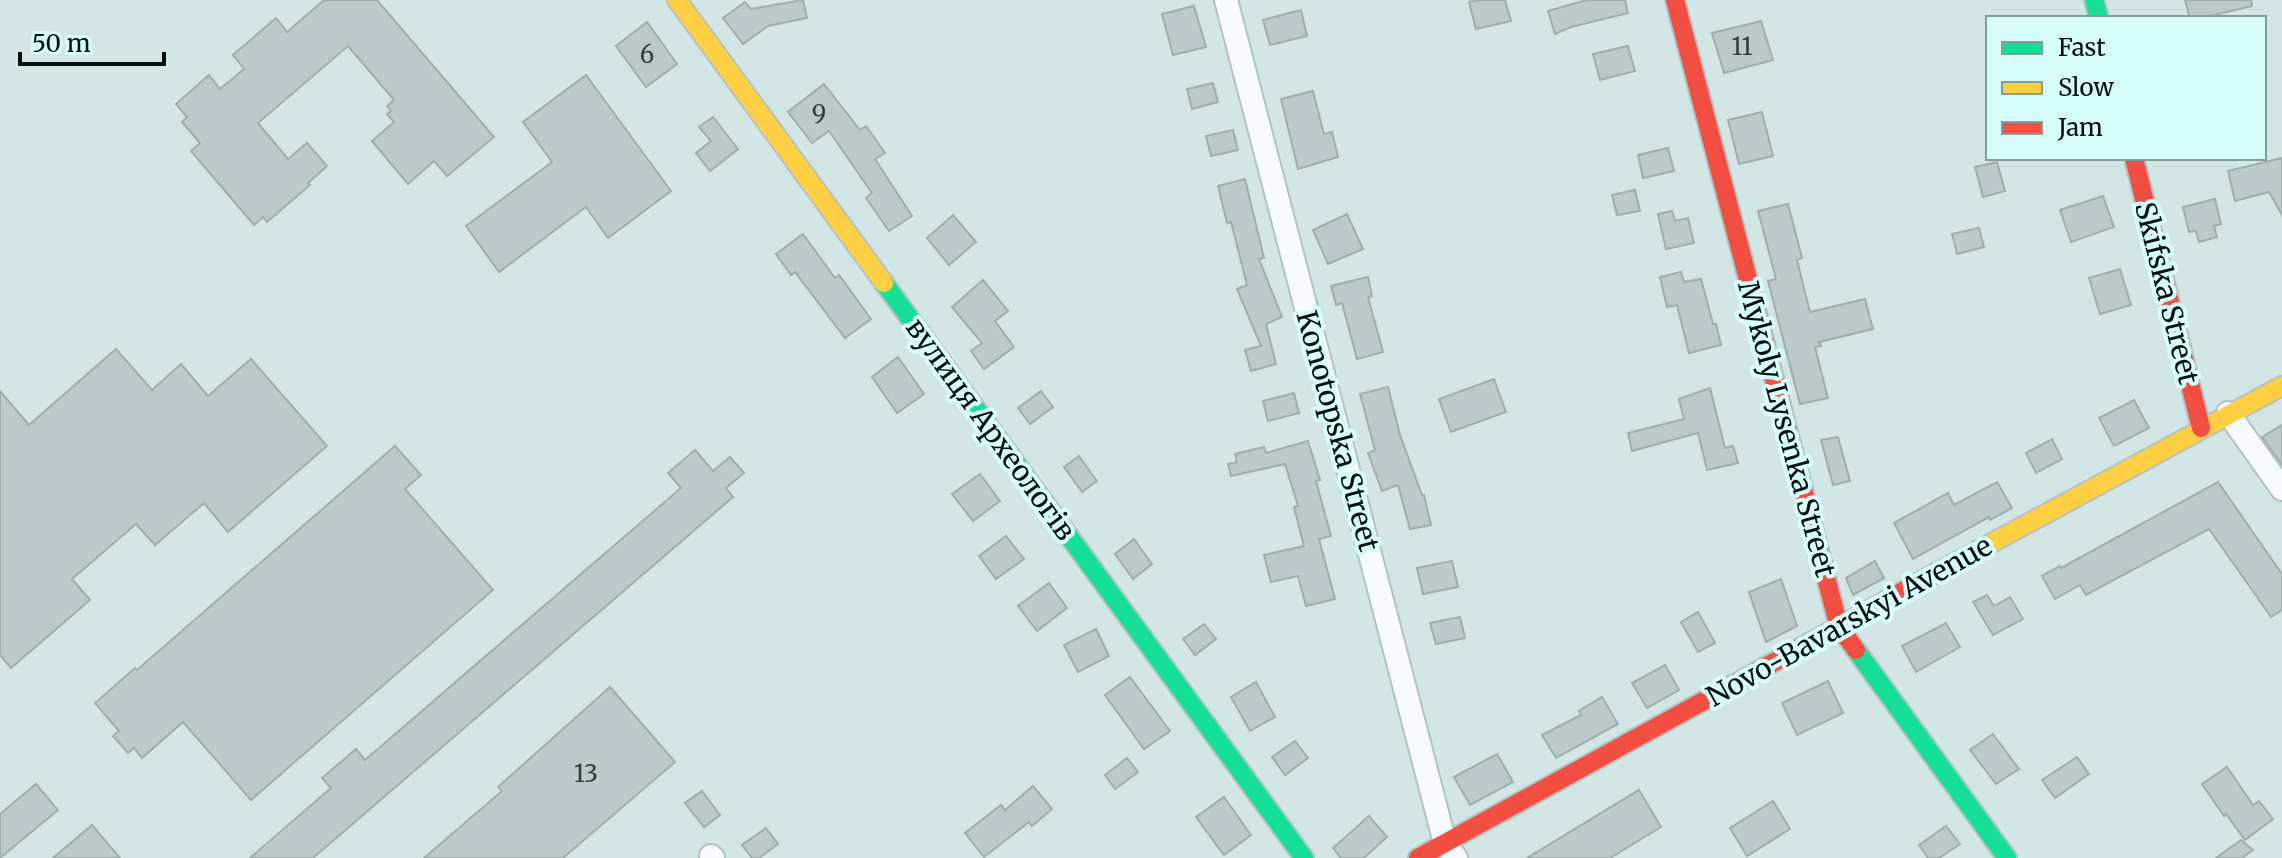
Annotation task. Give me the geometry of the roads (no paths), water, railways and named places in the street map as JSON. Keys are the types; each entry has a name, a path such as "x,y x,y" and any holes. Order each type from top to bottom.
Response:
{"street":[{"name":"вулиця Археологів","path":"677,0 1304,858"},
{"name":"Konotopska Street","path":"1226,0 1450,850"},
{"name":"Mykoly Lysenka Street","path":"1675,0 1839,627 2007,858"},
{"name":"Skifska Street","path":"2134,160 2201,428"},
{"name":"Novo-Bavarskyi Avenue","path":"1418,858 1450,850 1839,627 2282,386"},
{"name":"Skifska Street","path":"2228,413 2282,489"}]}
